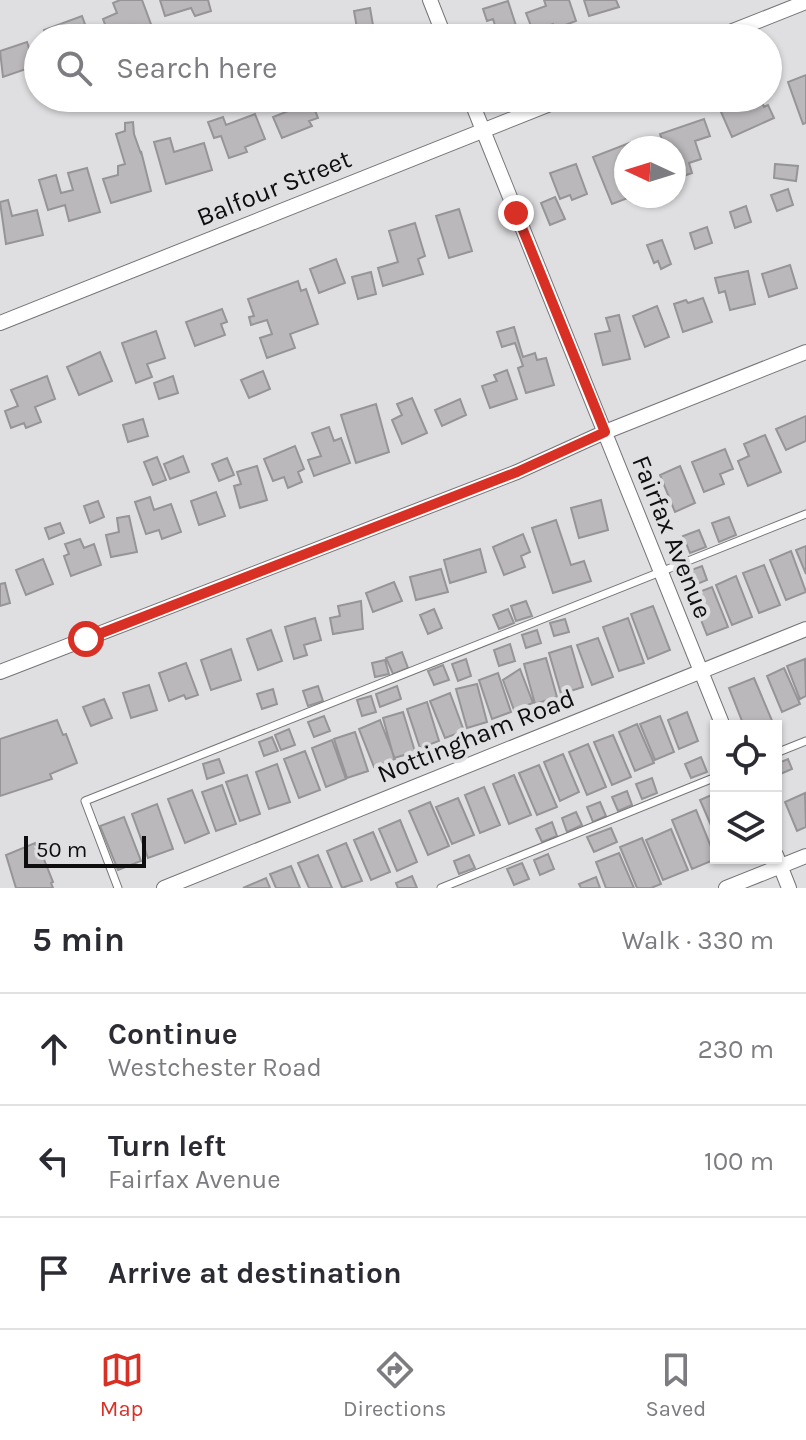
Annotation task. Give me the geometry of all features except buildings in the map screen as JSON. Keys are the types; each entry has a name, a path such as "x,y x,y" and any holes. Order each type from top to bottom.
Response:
{"street":[{"path":"430,0 439,24"},
{"path":"750,24 806,2"},
{"name":"Fairfax Avenue","path":"476,112 721,720"},
{"name":"Balfour Street","path":"0,323 530,112"},
{"path":"0,672 517,472 605,432 806,352"},
{"name":"Nottingham Road","path":"164,888 806,629"},
{"path":"782,859 806,856"},
{"path":"726,888 771,864"},
{"path":"780,864 789,888"}],"lane":[{"path":"118,888 85,801 806,514"},
{"path":"782,751 806,741"},
{"path":"441,888 710,779"}],"route":[{"path":"86,639 517,472 605,432 516,213"}]}
